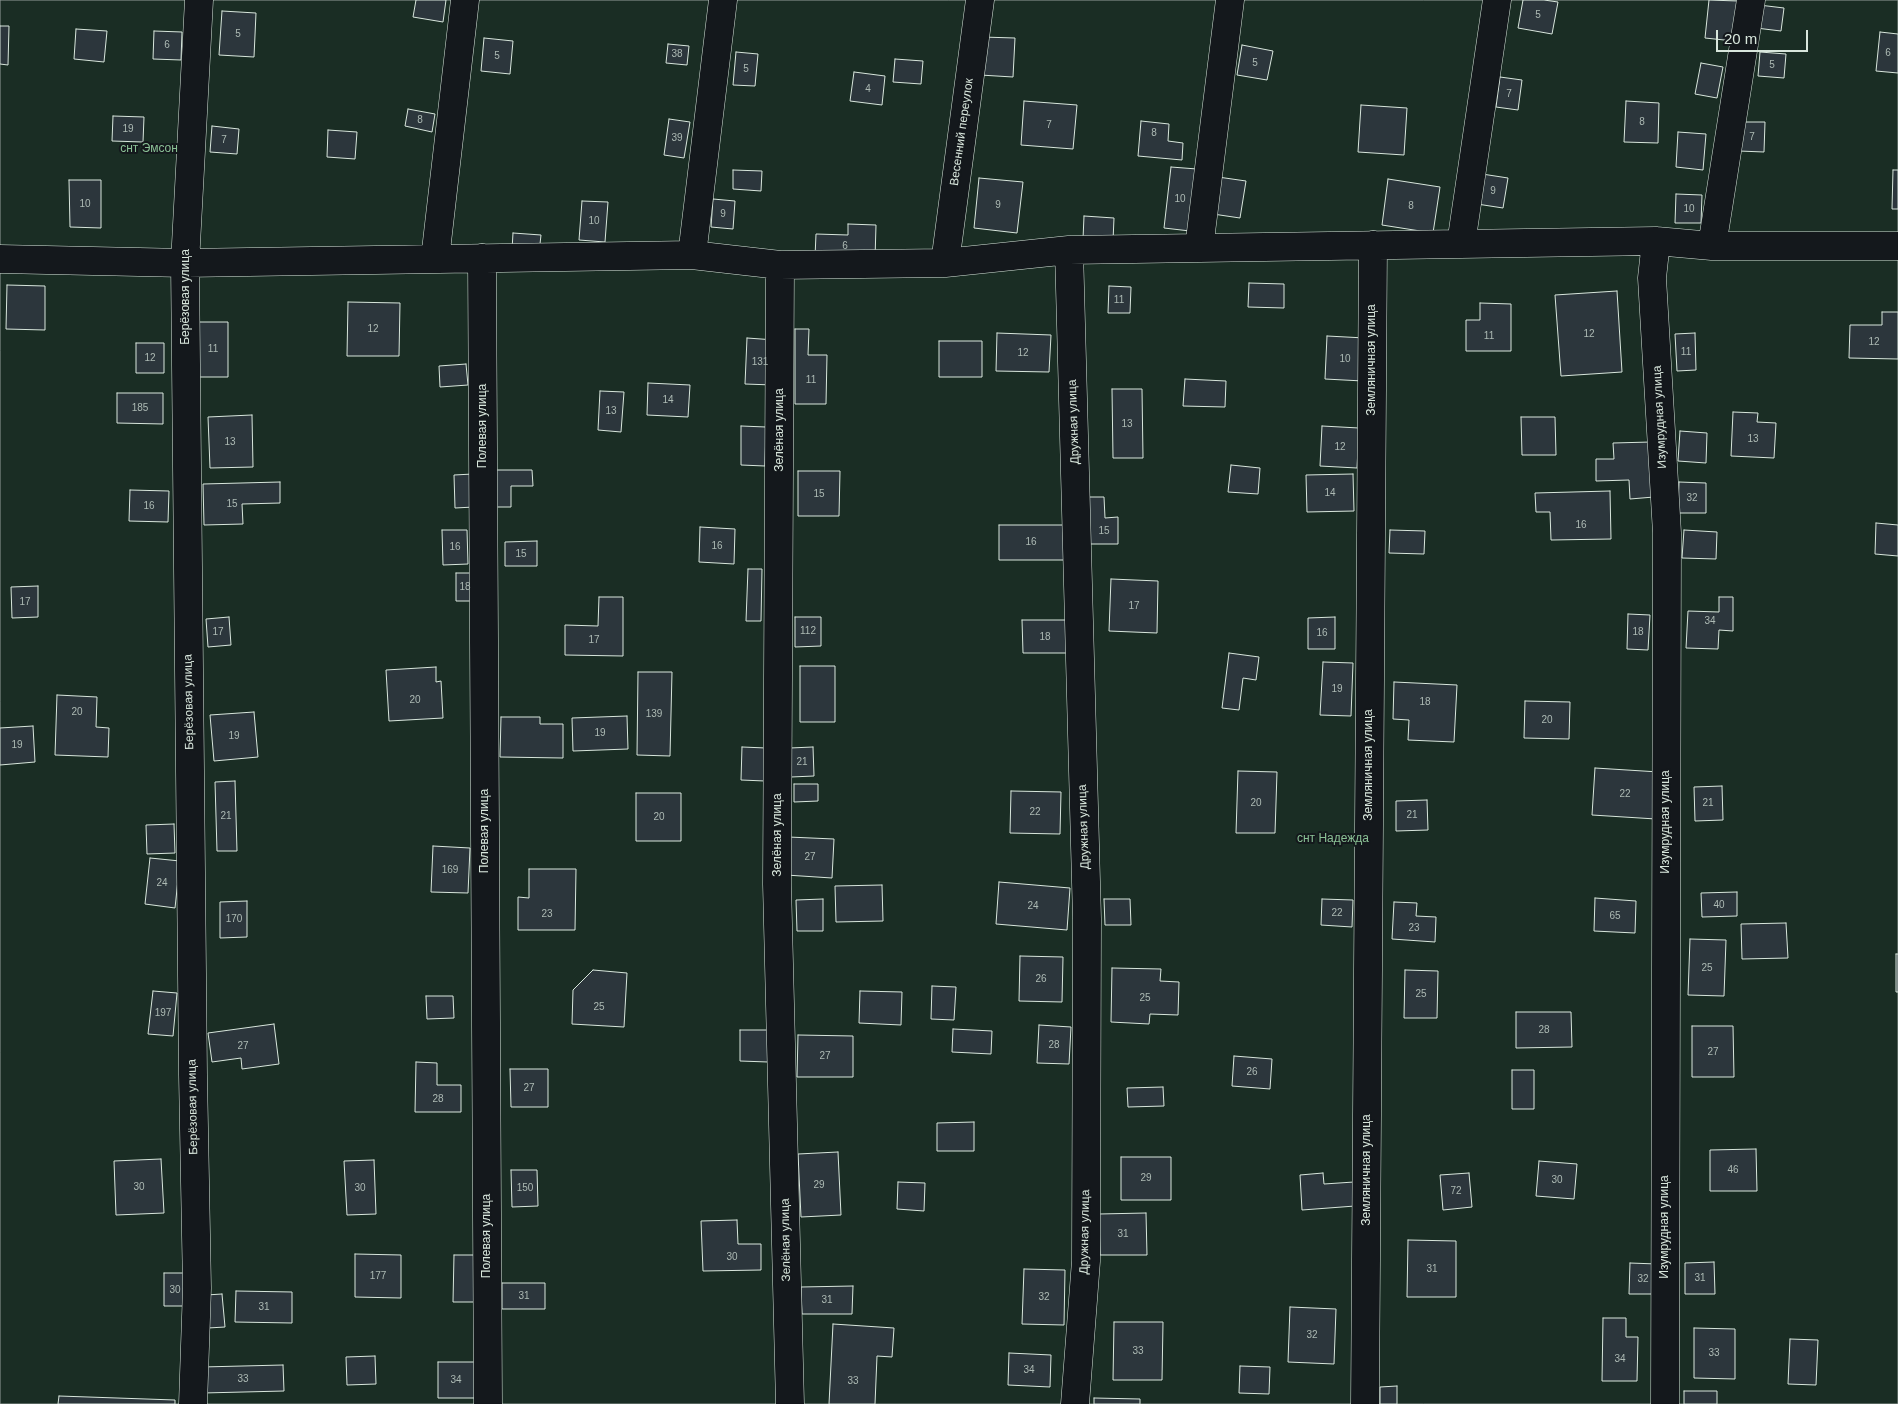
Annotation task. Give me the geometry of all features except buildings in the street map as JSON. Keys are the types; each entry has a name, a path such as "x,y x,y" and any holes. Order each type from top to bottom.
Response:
{"street":[{"name":"Берёзовая улица","path":"193,1404 197,1288 192,1045 185,263 200,0"},
{"path":"435,259 465,0"},
{"path":"692,255 722,0"},
{"name":"Весенний переулок","path":"945,263 980,0"},
{"path":"1199,248 1230,0"},
{"path":"1461,244 1497,0"},
{"path":"1712,246 1751,0"},
{"path":"0,259 185,263 692,255 780,265 945,263 1069,250 1656,241 1712,246 1898,246"},
{"name":"Изумрудная улица","path":"1656,241 1652,278 1667,533 1665,1404"},
{"name":"Земляничная улица","path":"1365,1404 1373,245"},
{"name":"Дружная улица","path":"1069,250 1087,919 1086,1261 1075,1404"},
{"name":"Полевая улица","path":"482,258 488,1404"},
{"name":"Зелёная улица","path":"780,265 777,884 790,1404"}],"green space":[{"name":"снт Надежда","path":"0,0 1898,0 1898,1404 0,1404"}],"park label":[{"name":"снт Эмсон","path":"149,149"}]}
